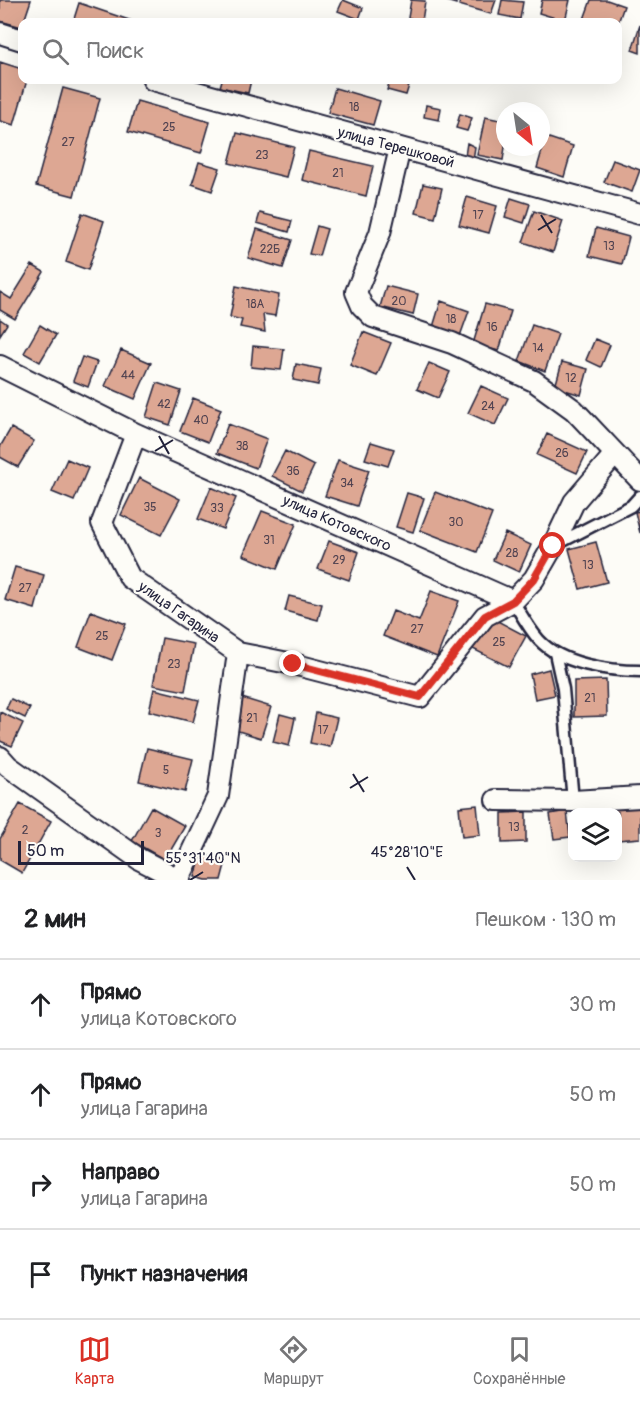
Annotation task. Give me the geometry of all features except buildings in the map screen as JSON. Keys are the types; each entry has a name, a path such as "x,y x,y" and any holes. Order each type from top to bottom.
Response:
{"street":[{"path":"0,33 18,39"},
{"name":"улица Терешковой","path":"168,84 640,214"},
{"path":"400,148 380,233 356,292 362,306 373,317 452,343 534,381 574,410 640,480"},
{"name":"улица Котовского","path":"0,366 136,434 513,601"},
{"name":"улица Гагарина","path":"136,434 102,522 130,578 238,653 293,664 420,697 485,616 513,601"},
{"path":"513,601 534,579 574,502 615,454"},
{"path":"0,757 8,766 139,859 179,880 218,796 238,653"},
{"path":"496,800 573,801 640,797"}],"lane":[{"path":"553,546 631,506 640,496"},
{"path":"513,601 539,640 555,653 588,665 640,671"},
{"path":"555,653 563,689 573,801"}],"route":[{"path":"293,664 420,697 485,616 513,601 534,579 553,546"}]}
